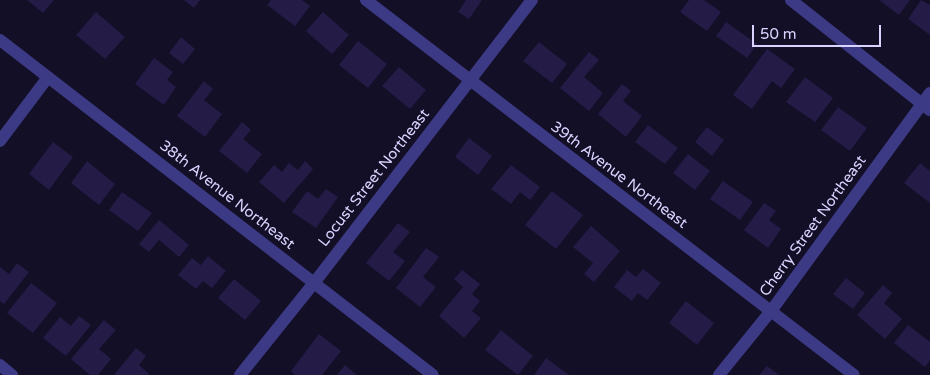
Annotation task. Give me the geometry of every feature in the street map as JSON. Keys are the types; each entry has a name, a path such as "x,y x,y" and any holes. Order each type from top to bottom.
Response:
{"street":[{"name":"39th Avenue Northeast","path":"366,0 854,375"},
{"name":"Locust Street Northeast","path":"240,375 314,283 532,0"},
{"path":"791,0 926,107"},
{"name":"38th Avenue Northeast","path":"0,40 433,375"},
{"path":"0,141 48,77"},
{"name":"Cherry Street Northeast","path":"719,375 771,311 926,107 930,93"},
{"path":"0,365 12,375"}],"building":[{"path":"27,0 54,0 43,13"},
{"path":"184,0 200,0 194,8"},
{"path":"271,0 302,0 310,6 295,26 267,5"},
{"path":"466,0 482,0 469,19 458,12"},
{"path":"689,0 704,0 721,12 707,31 680,12"},
{"path":"879,0 910,0 899,15"},
{"path":"921,0 930,5 930,35 908,19"},
{"path":"96,12 125,37 105,59 76,35"},
{"path":"323,12 349,35 332,54 306,31"},
{"path":"726,22 757,44 747,58 716,36"},
{"path":"181,37 195,49 183,64 169,53"},
{"path":"358,41 387,64 368,88 339,65"},
{"path":"539,42 567,64 552,83 523,61"},
{"path":"767,49 795,69 781,88 772,81 752,109 733,95"},
{"path":"589,52 599,60 584,77 603,93 589,111 560,88"},
{"path":"154,58 173,72 167,80 176,87 164,105 135,84"},
{"path":"399,67 426,90 410,109 382,86"},
{"path":"805,77 833,98 815,122 786,102"},
{"path":"204,81 213,89 204,100 222,114 205,137 177,116"},
{"path":"622,84 631,91 623,101 642,116 626,137 598,114"},
{"path":"838,107 867,128 850,151 821,130"},
{"path":"242,122 251,130 243,139 262,154 247,173 219,151"},
{"path":"648,125 678,148 665,164 635,142"},
{"path":"707,127 724,140 712,156 695,142"},
{"path":"469,138 492,156 478,175 455,157"},
{"path":"53,142 73,157 49,190 29,174"},
{"path":"688,154 710,171 695,190 673,173"},
{"path":"87,161 115,184 99,205 71,183"},
{"path":"305,161 313,169 284,203 259,182 274,165 282,172 289,163 298,170"},
{"path":"920,163 930,171 930,203 904,183"},
{"path":"511,165 540,187 530,200 520,192 511,204 491,189"},
{"path":"723,181 753,202 740,220 710,199"},
{"path":"326,189 338,197 316,228 292,212 307,191 318,199"},
{"path":"552,191 583,215 556,249 525,225"},
{"path":"122,192 152,213 138,231 109,210"},
{"path":"764,203 776,211 769,220 781,229 768,248 744,230"},
{"path":"159,220 189,245 179,257 159,240 149,252 139,244"},
{"path":"398,223 410,232 393,252 405,261 389,281 366,263"},
{"path":"591,226 620,251 594,282 584,274 593,263 573,247"},
{"path":"426,248 439,257 423,277 436,287 420,307 396,288"},
{"path":"208,256 226,271 212,288 203,281 196,289 178,275 192,258 201,265"},
{"path":"17,263 29,272 4,304 0,301 0,267 9,274"},
{"path":"643,269 661,283 647,300 638,293 632,301 614,287 627,270 636,277"},
{"path":"462,270 480,284 472,294 480,301 472,311 481,318 464,338 439,316 463,287 454,279"},
{"path":"846,278 865,293 853,309 833,294"},
{"path":"234,279 261,301 245,320 218,298"},
{"path":"31,283 57,303 33,333 7,313"},
{"path":"883,285 892,293 884,303 902,319 885,339 857,315"},
{"path":"686,301 714,323 697,345 669,323"},
{"path":"79,316 91,325 66,356 43,338 60,317 71,326"},
{"path":"104,320 116,330 99,349 111,359 98,375 90,375 71,359"},
{"path":"908,325 930,342 930,360 925,367 894,343"},
{"path":"501,330 533,356 518,375 485,350"},
{"path":"319,334 341,351 322,375 295,375 291,371"},
{"path":"136,348 146,356 139,365 149,374 114,375"},
{"path":"546,358 569,375 534,375"},
{"path":"345,365 357,375 337,375"},
{"path":"767,366 779,375 759,375"}]}
